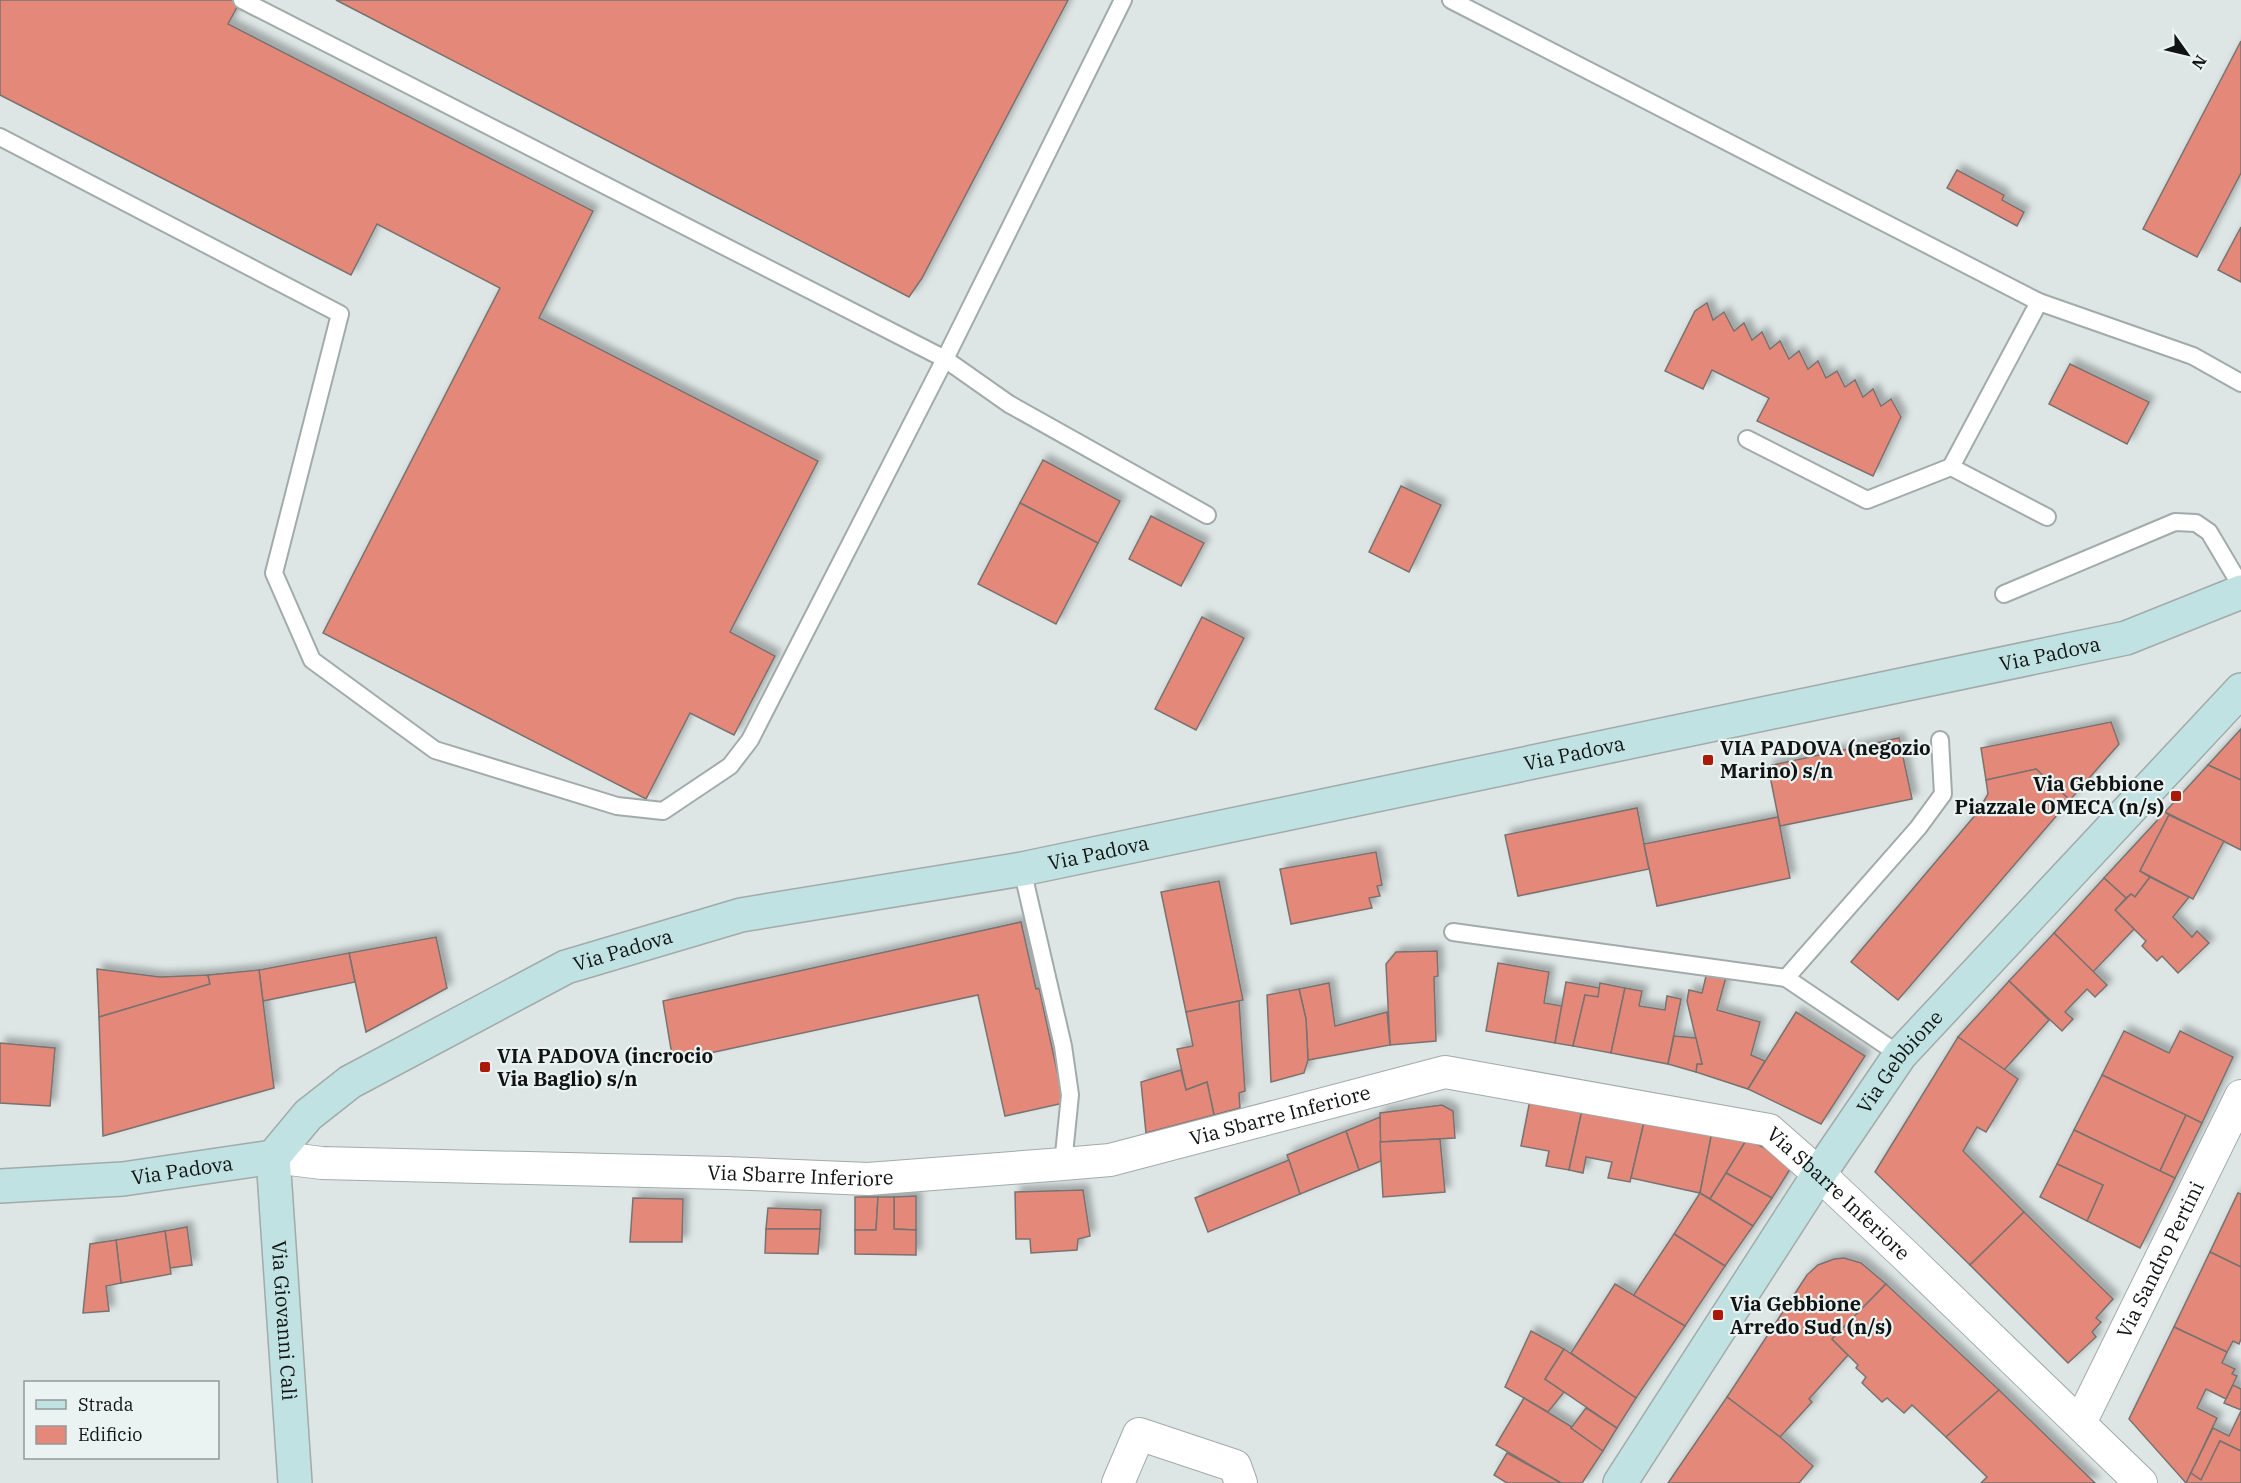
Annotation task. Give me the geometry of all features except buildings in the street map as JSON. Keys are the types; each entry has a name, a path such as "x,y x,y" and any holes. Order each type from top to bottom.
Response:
{"street":[{"name":"Via Padova","path":"0,1186 123,1179 273,1157 308,1115 350,1082 566,967 741,915 1022,869 2126,638 2241,592"},
{"name":"Via Gebbione","path":"1620,1483 1819,1174 1900,1055 2241,690"},
{"name":"Via Sbarre Inferiore","path":"273,1157 322,1163 726,1173 868,1179 1110,1160 1445,1072 1769,1130 1819,1174 2141,1483"},
{"name":"Via Sandro Pertini","path":"2080,1423 2241,1096"},
{"name":"Via Giovanni Calì","path":"273,1157 295,1483"},
{"path":"1118,1483 1139,1434 1236,1466 1241,1483"}],"lane":[{"path":"242,0 945,359 1009,404 1207,515"},
{"path":"0,137 340,314 274,573 312,660 435,750 617,806 663,811 730,766 750,740 945,359 1123,0"},
{"path":"1451,0 2039,302 2193,356 2241,383"},
{"path":"1747,439 1867,500 1951,467 2039,302"},
{"path":"1951,467 2047,517"},
{"path":"2004,594 2175,522 2196,523 2209,532 2241,586"},
{"path":"1785,978 1918,828 1943,794 1940,740"},
{"path":"1022,869 1063,1046 1070,1095 1063,1164"},
{"path":"1453,932 1785,978 1900,1055"}],"place":[{"name":"VIA PADOVA (negozio Marino) s/n","path":"1708,760"},
{"name":"Via Gebbione Piazzale OMECA (n/s)","path":"2176,796"},
{"name":"VIA PADOVA (incrocio Via Baglio) s/n","path":"485,1067"},
{"name":"Via Gebbione Arredo Sud (n/s)","path":"1718,1315"}]}
